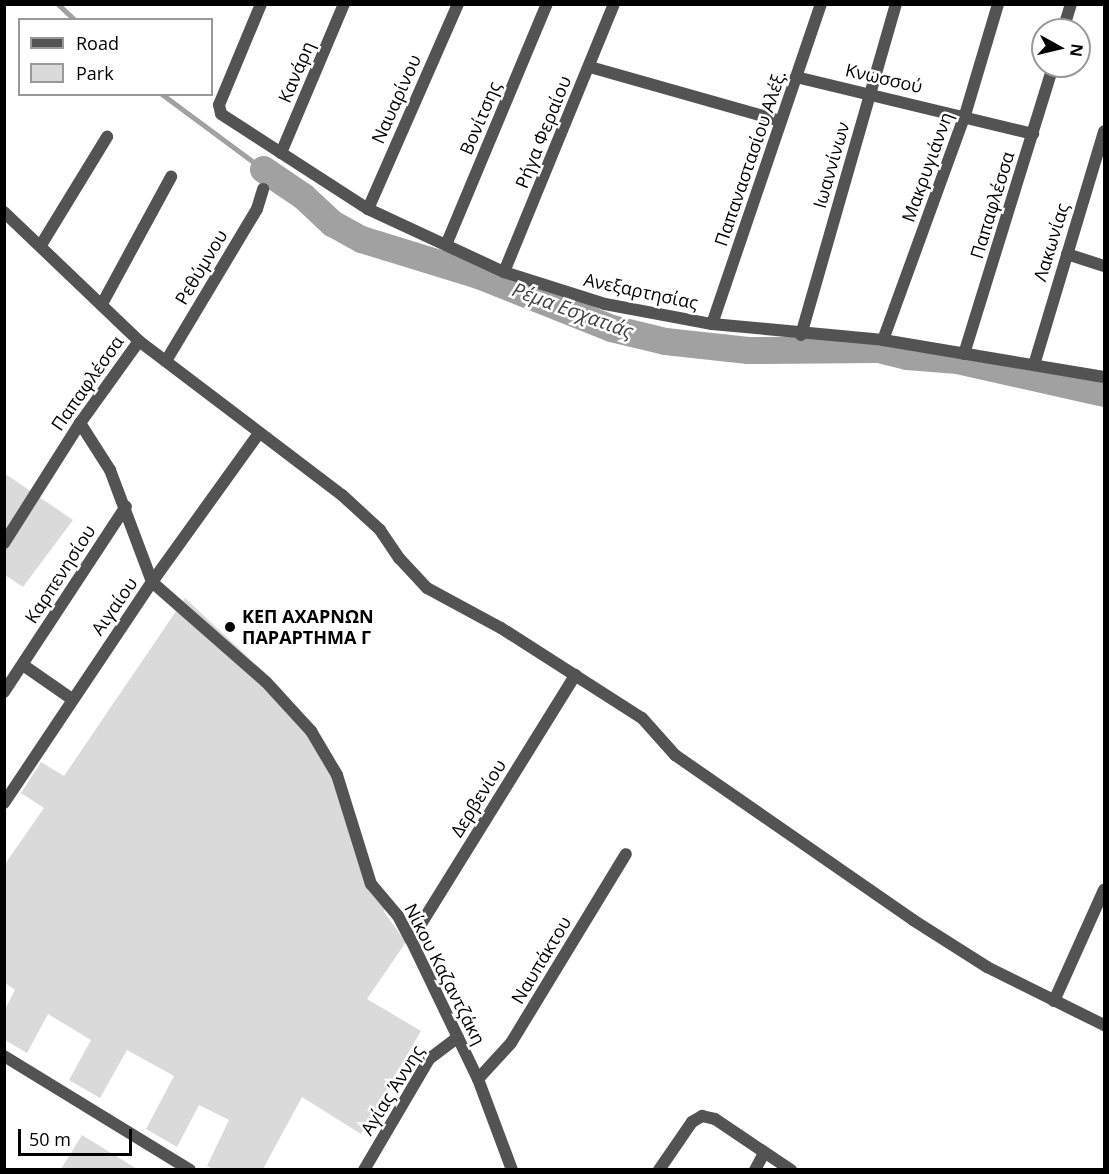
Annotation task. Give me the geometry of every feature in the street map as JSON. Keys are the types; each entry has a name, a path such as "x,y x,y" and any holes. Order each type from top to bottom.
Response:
{"street":[{"name":"Ανεξαρτησίας","path":"261,4 219,105 221,114 368,209 504,272 605,304 712,324 801,335 883,340 1104,377"},
{"name":"Κανάρη","path":"281,153 345,4"},
{"name":"Ναυαρίνου","path":"368,209 458,4"},
{"name":"Βονίτσης","path":"446,245 548,4"},
{"name":"Ρήγα Φεραίου","path":"504,272 614,4"},
{"name":"Παπαναστασίου Αλέξ.","path":"712,324 821,4"},
{"name":"Ιωαννίνων","path":"801,335 896,4"},
{"name":"Μακρυγιάννη","path":"883,340 965,115 998,4"},
{"path":"590,67 781,121"},
{"name":"Κνωσσού","path":"796,77 871,92 1033,134"},
{"name":"Παπαφλέσσα","path":"964,354 1049,78"},
{"name":"Λακωνίας","path":"1034,364 1104,131"},
{"path":"41,245 107,137"},
{"path":"102,304 171,177"},
{"name":"Ρεθύμνου","path":"166,361 257,209 263,189"},
{"name":"Παπαφλέσσα","path":"4,212 139,341 80,423 4,543"},
{"path":"1067,254 1104,266"},
{"path":"139,341 342,495 380,530 399,558 427,588 501,627 642,718 675,755 913,920 987,967 1104,1025"},
{"name":"Νίκου Καζαντζάκη","path":"80,423 110,470 126,506 152,582 266,682 311,731 337,775 371,885 398,916 411,940 478,1079 512,1170"},
{"name":"Αιγαίου","path":"4,803 152,582 259,433"},
{"name":"Καρπενησίου","path":"4,692 126,506"},
{"path":"23,665 72,699"},
{"name":"Δερβενίου","path":"411,940 575,675"},
{"name":"Ναυπάκτου","path":"478,1079 511,1043 626,854"},
{"path":"1054,1001 1104,890"},
{"name":"Αγίας Άννης","path":"364,1170 429,1059 458,1037"},
{"path":"4,1056 190,1170"},
{"path":"659,1170 692,1122 702,1116 715,1119 791,1170"},
{"path":"754,1170 764,1153"}],"green space":[{"path":"4,473 73,520 23,587 5,575"},
{"path":"185,598 278,685 320,736 374,878 390,897 384,912 406,942 367,999 421,1031 361,1134 302,1097 263,1169 213,1169 207,1166 229,1120 199,1105 177,1147 146,1129 174,1076 127,1050 100,1098 69,1080 91,1040 48,1014 27,1053 5,1040 4,1011 15,990 5,983 5,864 44,808 21,793 41,762 64,776"},
{"path":"82,1135 137,1169 61,1169"}],"waterway":[{"name":"Ρέμα Εσχατιάς","path":"58,4 73,18"},
{"name":"Ρέμα Εσχατιάς","path":"165,96 263,169"},
{"name":"Ρέμα Εσχατιάς","path":"263,169 303,196 332,223 361,239 478,275 611,328 665,341 748,350 878,349 907,356 957,360 1104,393"}],"place":[{"name":"ΚΕΠ ΑΧΑΡΝΩΝ ΠΑΡΑΡΤΗΜΑ Γ","path":"230,627"}]}
